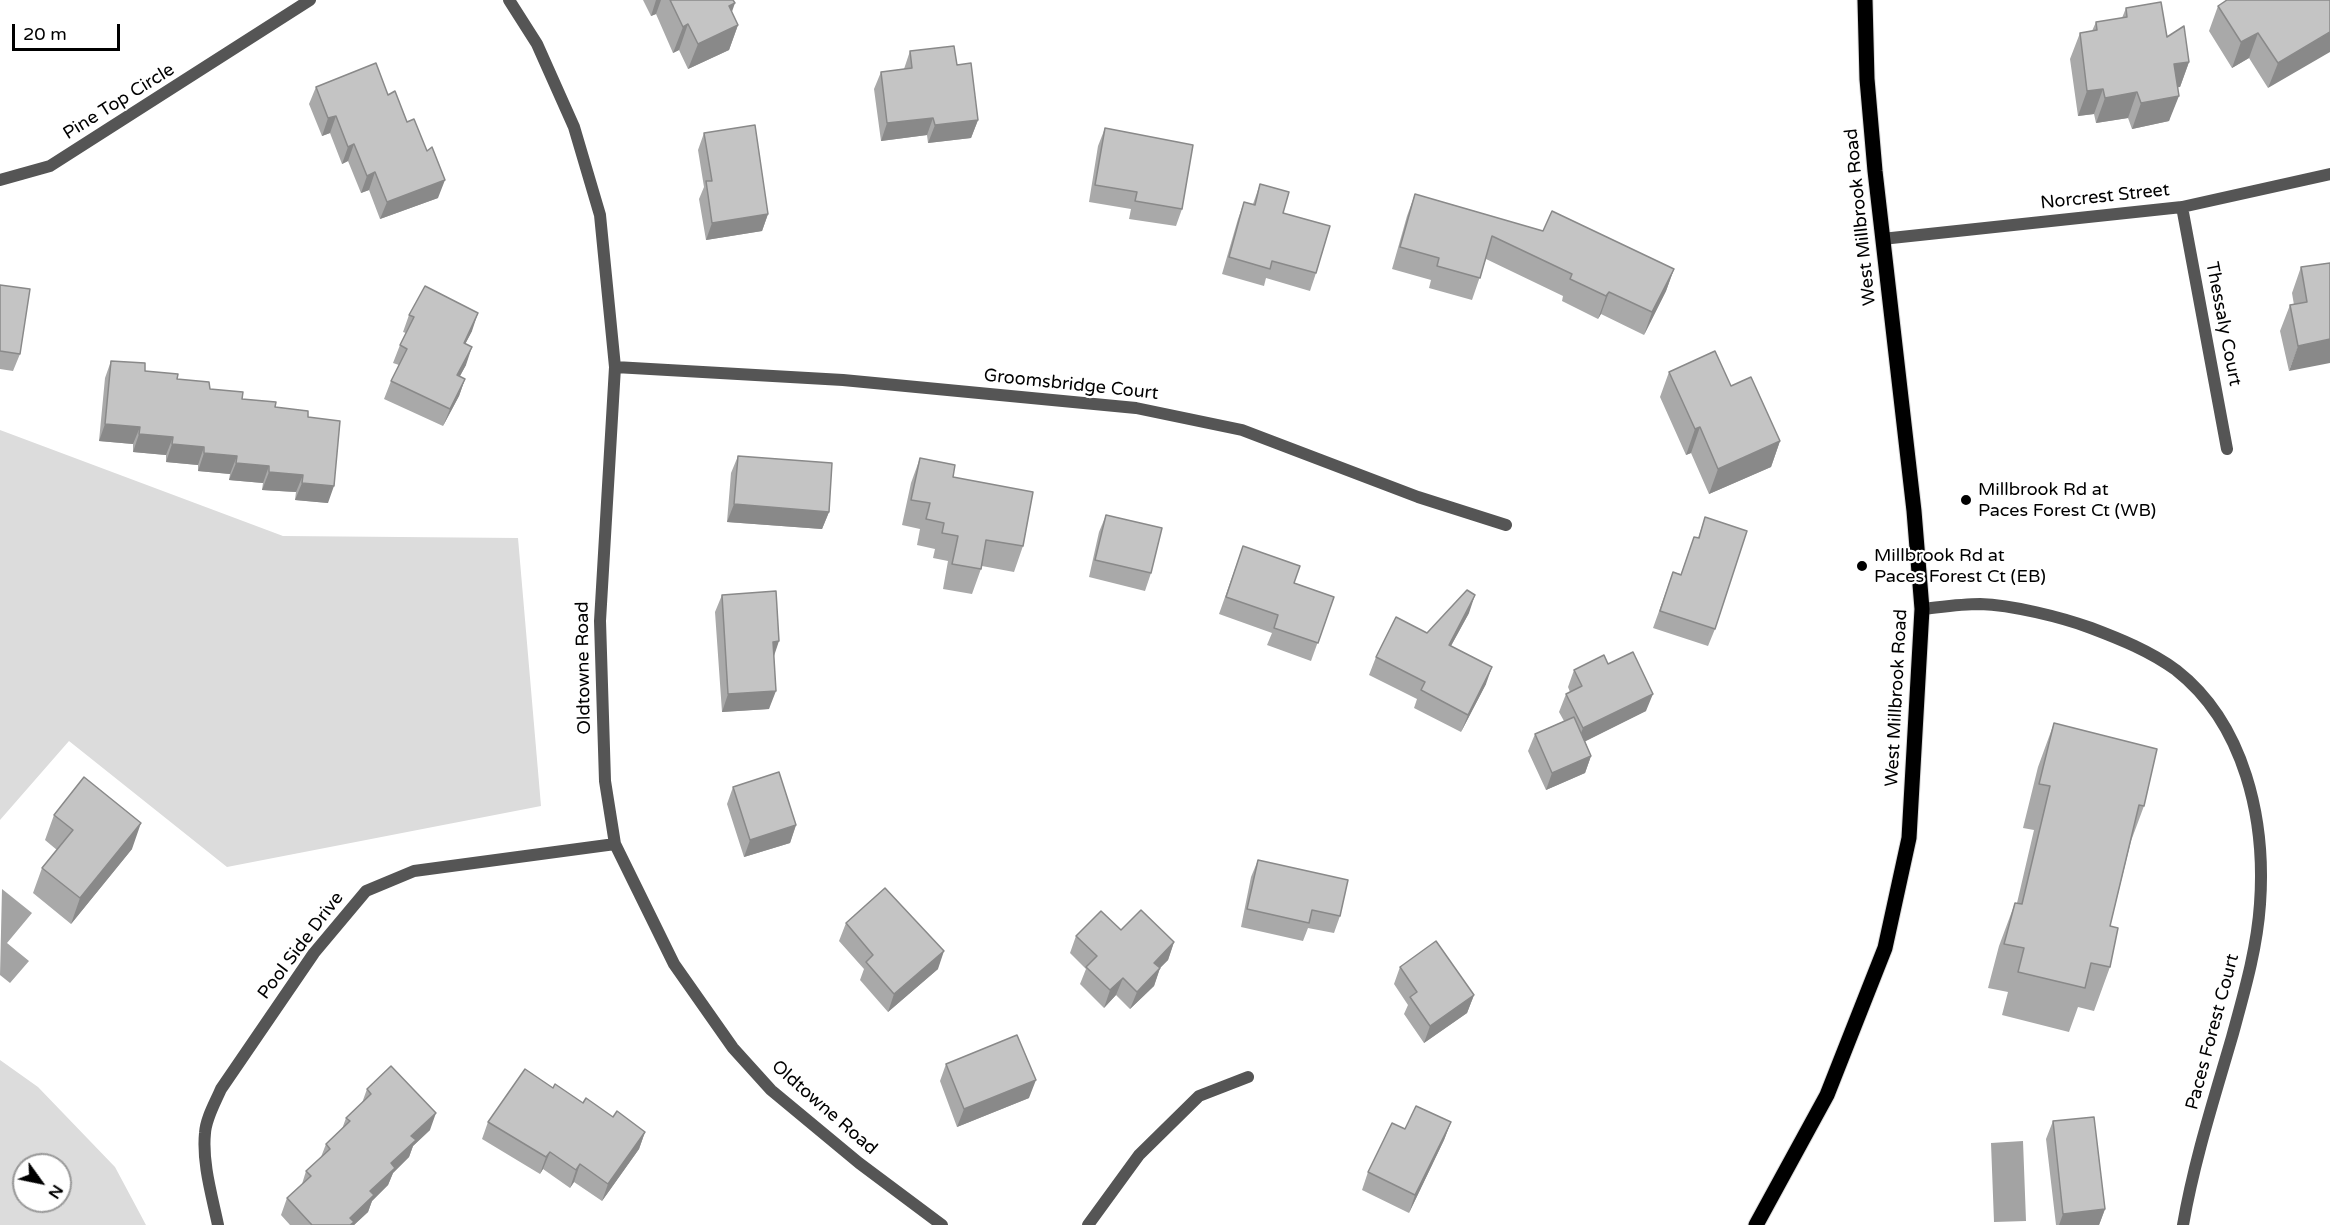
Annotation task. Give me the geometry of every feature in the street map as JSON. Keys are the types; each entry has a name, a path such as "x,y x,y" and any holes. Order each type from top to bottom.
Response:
{"main road":[{"name":"West Millbrook Road","path":"1756,1225 1827,1095 1885,948 1909,838 1922,609 1914,511 1882,239 1867,79 1865,0"}],"street":[{"name":"Pine Top Circle","path":"0,180 50,166 310,0"},
{"name":"Oldtowne Road","path":"509,0 537,44 574,127 600,215 615,367 600,621 605,781 615,844 674,964 733,1048 771,1090 859,1163 942,1225"},
{"name":"Norcrest Street","path":"1882,239 2182,207 2330,174"},
{"name":"Thessaly Court","path":"2182,207 2228,449"},
{"name":"Groomsbridge Court","path":"615,367 843,380 1136,408 1242,430 1418,497 1506,525"},
{"name":"Paces Forest Court","path":"1922,609 1982,604 2064,618 2127,641 2176,670 2212,708 2232,740 2248,777 2258,830 2260,904 2250,973 2190,1183 2183,1225"},
{"name":"Pool Side Drive","path":"218,1225 208,1181 205,1133 210,1112 221,1089 314,953 366,891 414,871 615,844"},
{"path":"1088,1225 1139,1155 1199,1096 1248,1077"}],"shaded area":[{"path":"0,430 283,536 518,538 541,806 227,867 69,741 0,820"},
{"path":"2,889 32,913 7,943 29,961 10,983 0,975"},
{"path":"0,1060 38,1087 115,1167 146,1225 0,1225"},
{"path":"2023,1141 2026,1221 1994,1222 1991,1143"}],"building":[{"path":"670,0 733,0 735,3 729,6 738,25 698,44 688,24 683,27"},
{"path":"2227,0 2330,0 2330,32 2278,63 2258,33 2241,42 2218,6"},
{"path":"2161,2 2167,37 2184,26 2189,62 2174,64 2179,96 2141,103 2137,92 2105,98 2103,89 2087,91 2080,33 2097,30 2096,22 2127,17 2126,8"},
{"path":"954,46 957,65 971,63 978,120 935,125 933,118 887,123 881,72 912,68 910,51"},
{"path":"376,63 388,95 395,91 407,122 414,119 427,151 432,147 445,180 387,202 375,172 367,176 354,144 348,147 336,116 328,118 316,87"},
{"path":"755,125 768,214 712,223 706,181 712,181 704,133"},
{"path":"1105,128 1193,145 1182,209 1135,201 1137,192 1095,185"},
{"path":"1260,184 1289,192 1283,213 1330,226 1316,273 1272,261 1270,269 1229,257 1244,202 1255,205"},
{"path":"1415,194 1543,231 1552,211 1674,269 1652,312 1609,292 1606,296 1570,279 1572,274 1492,236 1480,278 1437,266 1439,258 1400,247"},
{"path":"2330,263 2330,339 2298,346 2290,305 2307,302 2301,267"},
{"path":"0,285 30,289 20,354 0,351"},
{"path":"425,286 478,313 464,343 472,347 457,375 465,379 450,409 391,381 407,349 400,345 414,317 409,315"},
{"path":"1715,351 1731,386 1751,377 1780,441 1718,469 1700,427 1695,429 1669,372"},
{"path":"111,361 145,363 145,371 178,374 177,379 209,382 210,389 243,392 242,399 276,402 275,407 308,411 308,417 340,421 334,486 302,483 303,475 269,472 269,466 236,463 237,456 204,453 204,447 172,444 173,437 139,434 140,427 105,424"},
{"path":"738,456 832,463 829,512 734,504"},
{"path":"920,458 955,465 953,477 1033,492 1023,546 986,540 981,569 952,564 958,536 942,533 944,523 926,519 930,503 911,500"},
{"path":"1106,515 1162,528 1151,573 1095,560"},
{"path":"1705,517 1747,531 1715,629 1660,611 1673,572 1681,575 1694,537 1699,538"},
{"path":"1243,546 1300,566 1294,583 1334,597 1318,643 1274,628 1278,615 1226,597"},
{"path":"1467,590 1475,595 1449,645 1492,667 1468,715 1421,690 1425,682 1376,657 1396,617 1427,633"},
{"path":"776,591 779,641 773,642 776,691 728,694 722,595"},
{"path":"1633,652 1653,694 1583,728 1566,694 1582,686 1574,670 1604,655 1608,664"},
{"path":"1574,717 1591,756 1552,773 1535,734"},
{"path":"2054,723 2157,749 2144,806 2139,805 2110,926 2118,928 2110,967 2091,963 2085,988 2018,972 2024,948 2004,944 2015,903 2022,904 2050,786 2039,784"},
{"path":"779,772 796,825 750,840 733,787"},
{"path":"84,777 141,823 80,898 42,868 73,830 54,815"},
{"path":"1258,860 1348,880 1340,916 1312,910 1309,923 1247,909"},
{"path":"885,888 944,951 894,994 866,962 873,955 846,923"},
{"path":"1141,910 1174,942 1154,963 1160,968 1137,992 1123,978 1110,990 1086,967 1097,956 1076,936 1101,911 1121,930"},
{"path":"1436,941 1474,995 1430,1026 1410,997 1417,992 1400,967"},
{"path":"1017,1035 1036,1080 964,1109 946,1064"},
{"path":"391,1066 436,1113 411,1136 416,1140 391,1163 395,1168 370,1191 374,1195 350,1218 354,1222 350,1225 312,1225 287,1198 311,1176 306,1171 330,1149 326,1144 350,1121 346,1118 371,1094 367,1089"},
{"path":"525,1069 553,1088 555,1084 583,1103 586,1098 613,1117 617,1111 645,1132 608,1184 580,1164 576,1170 550,1152 546,1157 488,1122"},
{"path":"1416,1106 1451,1122 1415,1195 1368,1172 1392,1123 1405,1129"},
{"path":"2094,1117 2105,1209 2063,1214 2053,1121"}],"place":[{"name":"Millbrook Rd at Paces Forest Ct (WB)","path":"1966,500"},
{"name":"Millbrook Rd at Paces Forest Ct (EB)","path":"1862,566"}]}
